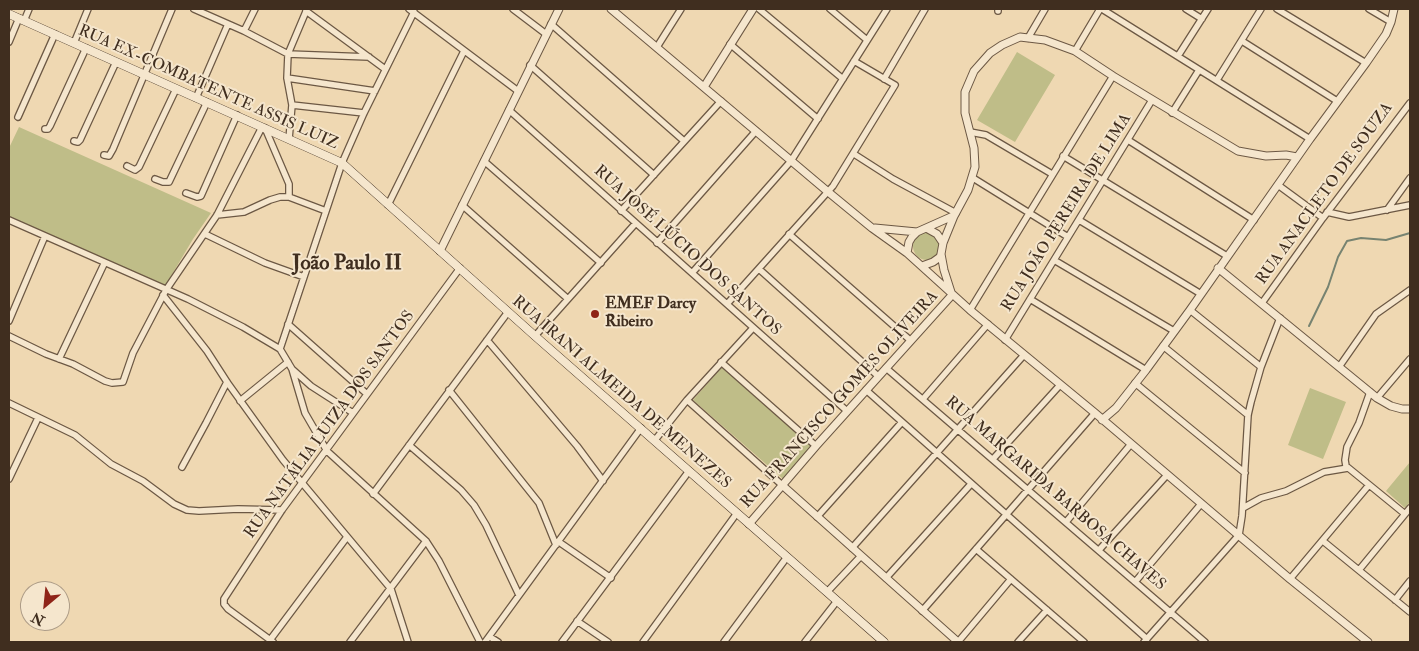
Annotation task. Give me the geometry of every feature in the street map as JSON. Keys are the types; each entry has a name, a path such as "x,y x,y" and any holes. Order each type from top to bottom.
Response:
{"main road":[{"name":"RUA EX-COMBATENTE ASSIS LUIZ","path":"9,14 342,163"},
{"name":"RUA IRANI ALMEIDA DE MENEZES","path":"342,163 535,336 884,642"}],"street":[{"path":"9,42 29,9"},
{"path":"74,43 88,9"},
{"path":"104,155 110,154 172,9"},
{"path":"194,9 244,31 288,54 369,57"},
{"path":"244,31 255,9"},
{"path":"512,9 546,34"},
{"path":"440,251 558,9"},
{"path":"611,9 826,191 907,253 952,295 1005,340 1368,642"},
{"path":"656,47 681,9"},
{"path":"704,87 753,9"},
{"path":"759,9 843,78"},
{"path":"830,9 867,40"},
{"path":"692,273 791,161 887,9"},
{"path":"884,79 925,9"},
{"path":"1028,38 1045,9"},
{"path":"1075,51 1101,9 1310,138"},
{"path":"1186,9 1202,19"},
{"path":"1178,56 1208,9"},
{"path":"1218,80 1261,9"},
{"path":"1277,9 1366,64"},
{"path":"1369,9 1391,22"},
{"path":"1102,420 1116,408 1146,370 1254,220 1310,138 1366,64 1386,34 1394,9"},
{"path":"289,139 292,105 287,78 288,54 306,10 385,69"},
{"path":"280,349 342,163 412,10 518,91"},
{"path":"196,98 228,24"},
{"path":"551,24 684,142"},
{"path":"18,117 55,34"},
{"path":"952,295 945,276 941,254 955,214 973,178 975,157 965,113 965,92 974,71 990,53 1020,37 1045,40 1075,51 1172,113 1238,151 1266,156 1286,155 1297,157"},
{"path":"1242,40 1337,101"},
{"path":"730,44 818,119"},
{"path":"45,129 49,128 86,48"},
{"path":"388,205 464,51"},
{"path":"727,304 826,191 837,181 895,85 854,61"},
{"path":"74,140 78,142 80,140 116,62"},
{"path":"530,65 654,175"},
{"path":"1172,113 1199,70"},
{"path":"970,310 1028,212 1113,76"},
{"path":"287,78 374,91"},
{"path":"127,166 135,170 139,167 176,89"},
{"name":"RUA JOÃO PEREIRA DE LIMA","path":"1005,340 1152,100"},
{"path":"621,211 721,101"},
{"path":"155,179 166,183 170,182 207,102"},
{"name":"RUA ANACLETO DE SOUZA","path":"1262,303 1325,215 1410,103"},
{"path":"292,105 364,113"},
{"name":"RUA JOSÉ LÚCIO DOS SANTOS","path":"509,110 847,411"},
{"path":"186,193 197,197 201,196 237,115"},
{"path":"263,128 289,184 289,197"},
{"path":"9,336 46,354 73,364 105,381 112,383 123,382 133,353 165,293 218,215 263,128"},
{"path":"657,243 756,131"},
{"path":"970,132 986,135 1052,174"},
{"path":"1128,140 1254,220"},
{"path":"854,154 893,179 955,214"},
{"path":"1063,156 1227,256"},
{"path":"484,161 600,263"},
{"path":"973,178 1068,236"},
{"path":"1387,210 1410,178"},
{"path":"1278,185 1325,215 1349,217 1410,205"},
{"path":"218,215 244,212 270,200 289,197 326,211"},
{"path":"462,205 568,299"},
{"path":"872,228 917,232 928,229 955,214"},
{"path":"9,220 165,293 211,310 280,349 292,369 305,413 327,450 426,541 439,561 480,642"},
{"path":"1079,220 1201,294"},
{"path":"535,336 635,224"},
{"path":"928,229 937,234 943,244"},
{"path":"907,253 909,242 917,232"},
{"path":"205,234 264,263 304,277"},
{"path":"789,234 910,340"},
{"path":"9,321 45,236"},
{"path":"922,266 933,262 941,254"},
{"path":"1054,260 1174,332"},
{"path":"59,359 104,264"},
{"name":"RUA NATÁLIA LUIZA DOS SANTOS","path":"272,641 228,610 224,604 224,599 282,510 460,268"},
{"path":"1218,268 1377,398 1391,406 1410,409"},
{"path":"759,269 878,376"},
{"path":"1339,367 1376,314 1409,292"},
{"path":"165,293 240,401 302,484 391,589 408,642"},
{"name":"RUA FRANCISCO GOMES OLIVEIRA","path":"749,524 878,376 952,295"},
{"path":"1030,299 1146,370"},
{"path":"1190,310 1261,367"},
{"path":"373,494 508,312"},
{"path":"866,390 1146,641 1239,534 1243,508 1248,415 1261,367 1280,318"},
{"path":"288,324 367,394"},
{"path":"923,399 988,324"},
{"path":"655,440 687,400 753,328"},
{"path":"487,340 558,423 603,481"},
{"path":"1163,346 1248,415"},
{"path":"852,548 1024,355"},
{"path":"1377,398 1410,359"},
{"path":"240,401 288,362"},
{"path":"721,362 816,446"},
{"name":"RUA MARGARIDA BARBOSA CHAVES","path":"886,368 1204,642"},
{"path":"292,369 310,386 353,413"},
{"path":"182,466 198,440 227,382"},
{"path":"1135,383 1245,473"},
{"path":"993,459 1060,385"},
{"path":"449,390 539,503 557,543 610,578"},
{"path":"1370,392 1359,423 1347,447 1345,460 1348,468 1404,514"},
{"path":"687,400 958,642 1011,579"},
{"path":"9,404 75,435 111,464 143,481 174,504 187,510 199,512 238,509 282,510"},
{"path":"922,610 1095,413"},
{"path":"9,479 38,418"},
{"path":"817,517 902,422"},
{"path":"485,642 641,428"},
{"path":"1066,522 1131,444"},
{"path":"409,445 462,490 474,505 486,525 519,595"},
{"path":"1243,508 1261,498 1286,491 1324,472 1348,468"},
{"path":"562,642 689,471"},
{"path":"1099,550 1167,475"},
{"path":"886,578 971,484"},
{"path":"1290,579 1369,485"},
{"path":"1135,582 1201,504"},
{"path":"1359,570 1410,508"},
{"path":"643,642 737,513"},
{"path":"272,641 347,538"},
{"path":"350,642 426,541"},
{"path":"1323,541 1410,612"},
{"path":"976,550 1048,610 1082,642"},
{"path":"827,592 861,556"},
{"path":"724,642 787,558"},
{"path":"1395,600 1410,581"},
{"path":"805,642 837,600"},
{"path":"1018,642 1048,610"},
{"path":"577,622 608,642"},
{"path":"490,636 498,642"}],"shaded area":[{"path":"1017,52 1055,75 1015,142 977,120"},
{"path":"19,127 211,213 164,288 9,219 9,148"},
{"path":"927,232 937,236 941,246 937,256 927,260 917,256 913,246 917,236"},
{"path":"722,367 812,447 783,479 693,400"},
{"path":"1310,388 1346,402 1323,459 1288,445"},
{"path":"1410,462 1410,502 1405,508 1386,491"}],"waterway":[{"path":"1309,326 1328,287 1338,257 1347,241 1361,238 1386,240 1410,233"}],"place":[{"name":"EMEF Darcy Ribeiro","path":"595,314"}],"district":[{"name":"João Paulo II","path":"347,264"}]}
